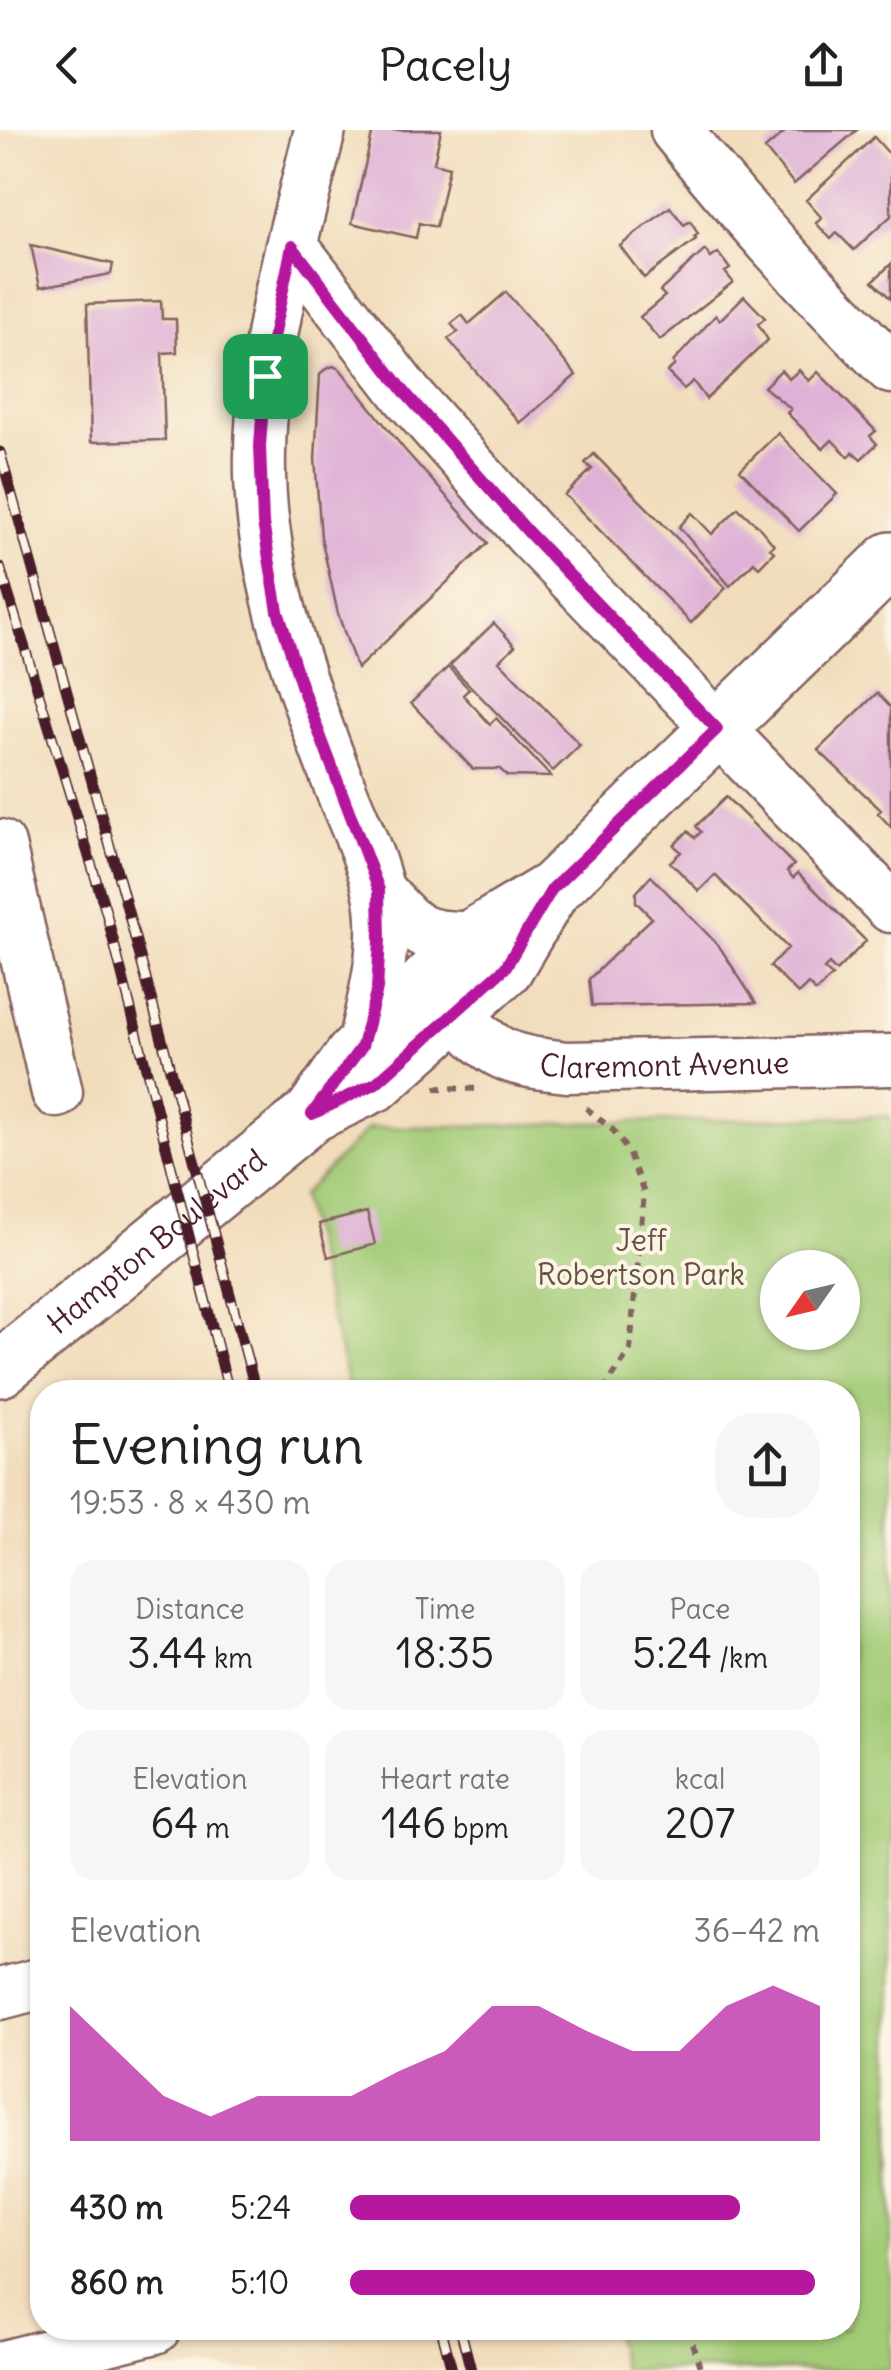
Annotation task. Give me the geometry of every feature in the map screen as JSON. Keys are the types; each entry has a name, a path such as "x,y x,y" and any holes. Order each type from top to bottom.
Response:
{"main road":[{"name":"Hampton Boulevard","path":"312,1114 362,1046 473,937 552,889 891,560"},
{"name":"Hampton Boulevard","path":"0,1369 312,1114 376,1083 457,1013 505,968 552,889"}],"street":[{"path":"320,130 265,376 260,446 263,523 278,611 301,685 379,890 377,989 362,1046"},
{"path":"676,130 814,292 891,368"},
{"path":"292,246 407,395 530,534 891,907"},
{"path":"0,845 57,1092"},
{"path":"379,890 422,932 441,937 473,937"},
{"name":"Claremont Avenue","path":"457,1013 486,1046 525,1062 553,1065 891,1060"},
{"path":"0,1994 30,1986"},
{"path":"0,2367 107,2340"}],"path":[{"path":"423,1090 492,1089"},
{"path":"574,1100 614,1131 628,1152 644,1193 630,1350 611,1380"},
{"path":"691,2340 701,2370"}],"green space":[{"name":"Jeff Robertson Park","path":"891,1116 891,2370 623,2370 615,2340 860,2340 860,1380 347,1380 301,1196 369,1128"}],"building":[{"path":"373,130 441,130 434,163 449,167 436,227 419,223 416,238 352,223"},
{"path":"787,130 857,130 794,184 765,149"},
{"path":"874,137 891,156 891,216 854,250 837,233 831,239 816,223 822,218 806,200"},
{"path":"670,207 684,225 690,221 698,234 644,278 620,246"},
{"path":"31,245 113,264 111,274 40,287"},
{"path":"705,250 711,258 718,253 730,269 725,272 733,282 660,340 640,317 665,296 660,291"},
{"path":"891,264 891,299 873,281"},
{"path":"506,292 576,375 520,423 448,339 458,332 451,324 462,315 469,324"},
{"path":"744,296 765,318 758,324 768,340 706,399 693,381 684,389 667,372 675,365 673,362 716,315 720,320"},
{"path":"161,301 162,319 176,319 177,352 162,353 165,440 91,442 87,304"},
{"path":"333,366 340,369 404,449 488,543 357,669 338,614 321,537 315,459 320,375"},
{"path":"781,370 789,379 799,370 809,381 818,372 876,431 870,436 877,444 861,459 853,452 849,457 832,440 823,449 787,413 791,409 764,387"},
{"path":"778,433 837,494 799,531 740,470"},
{"path":"594,454 726,588 691,623 565,495 592,469 585,463"},
{"path":"738,508 774,545 770,548 774,552 759,567 754,562 730,586 679,527 692,513 712,534"},
{"path":"494,623 515,646 499,661 580,745 553,771 450,665"},
{"path":"448,667 469,689 463,695 490,724 496,718 551,777 507,776 500,769 473,769 411,703"},
{"path":"877,693 891,708 891,827 878,813 881,810 818,750"},
{"path":"726,797 794,865 787,871 793,878 798,873 866,941 836,971 829,964 824,969 832,976 816,992 808,984 798,994 770,966 788,948 715,875 699,891 670,862 681,852 674,845 688,831 695,838 701,832 696,826"},
{"path":"651,876 719,946 756,1003 592,1006 589,979 652,918 636,902 636,893"},
{"path":"367,1212 375,1244 328,1257 319,1224"}],"railway":[{"path":"0,452 253,1380"},
{"path":"0,567 106,912 226,1380"},
{"path":"444,2340 452,2370"},
{"path":"463,2340 471,2370"}],"route":[{"path":"292,246 407,395 530,534 717,729 552,889 505,968 376,1083 312,1114 362,1046 380,965 379,890 301,685 278,611 263,523 260,446 265,376 292,246"}]}
